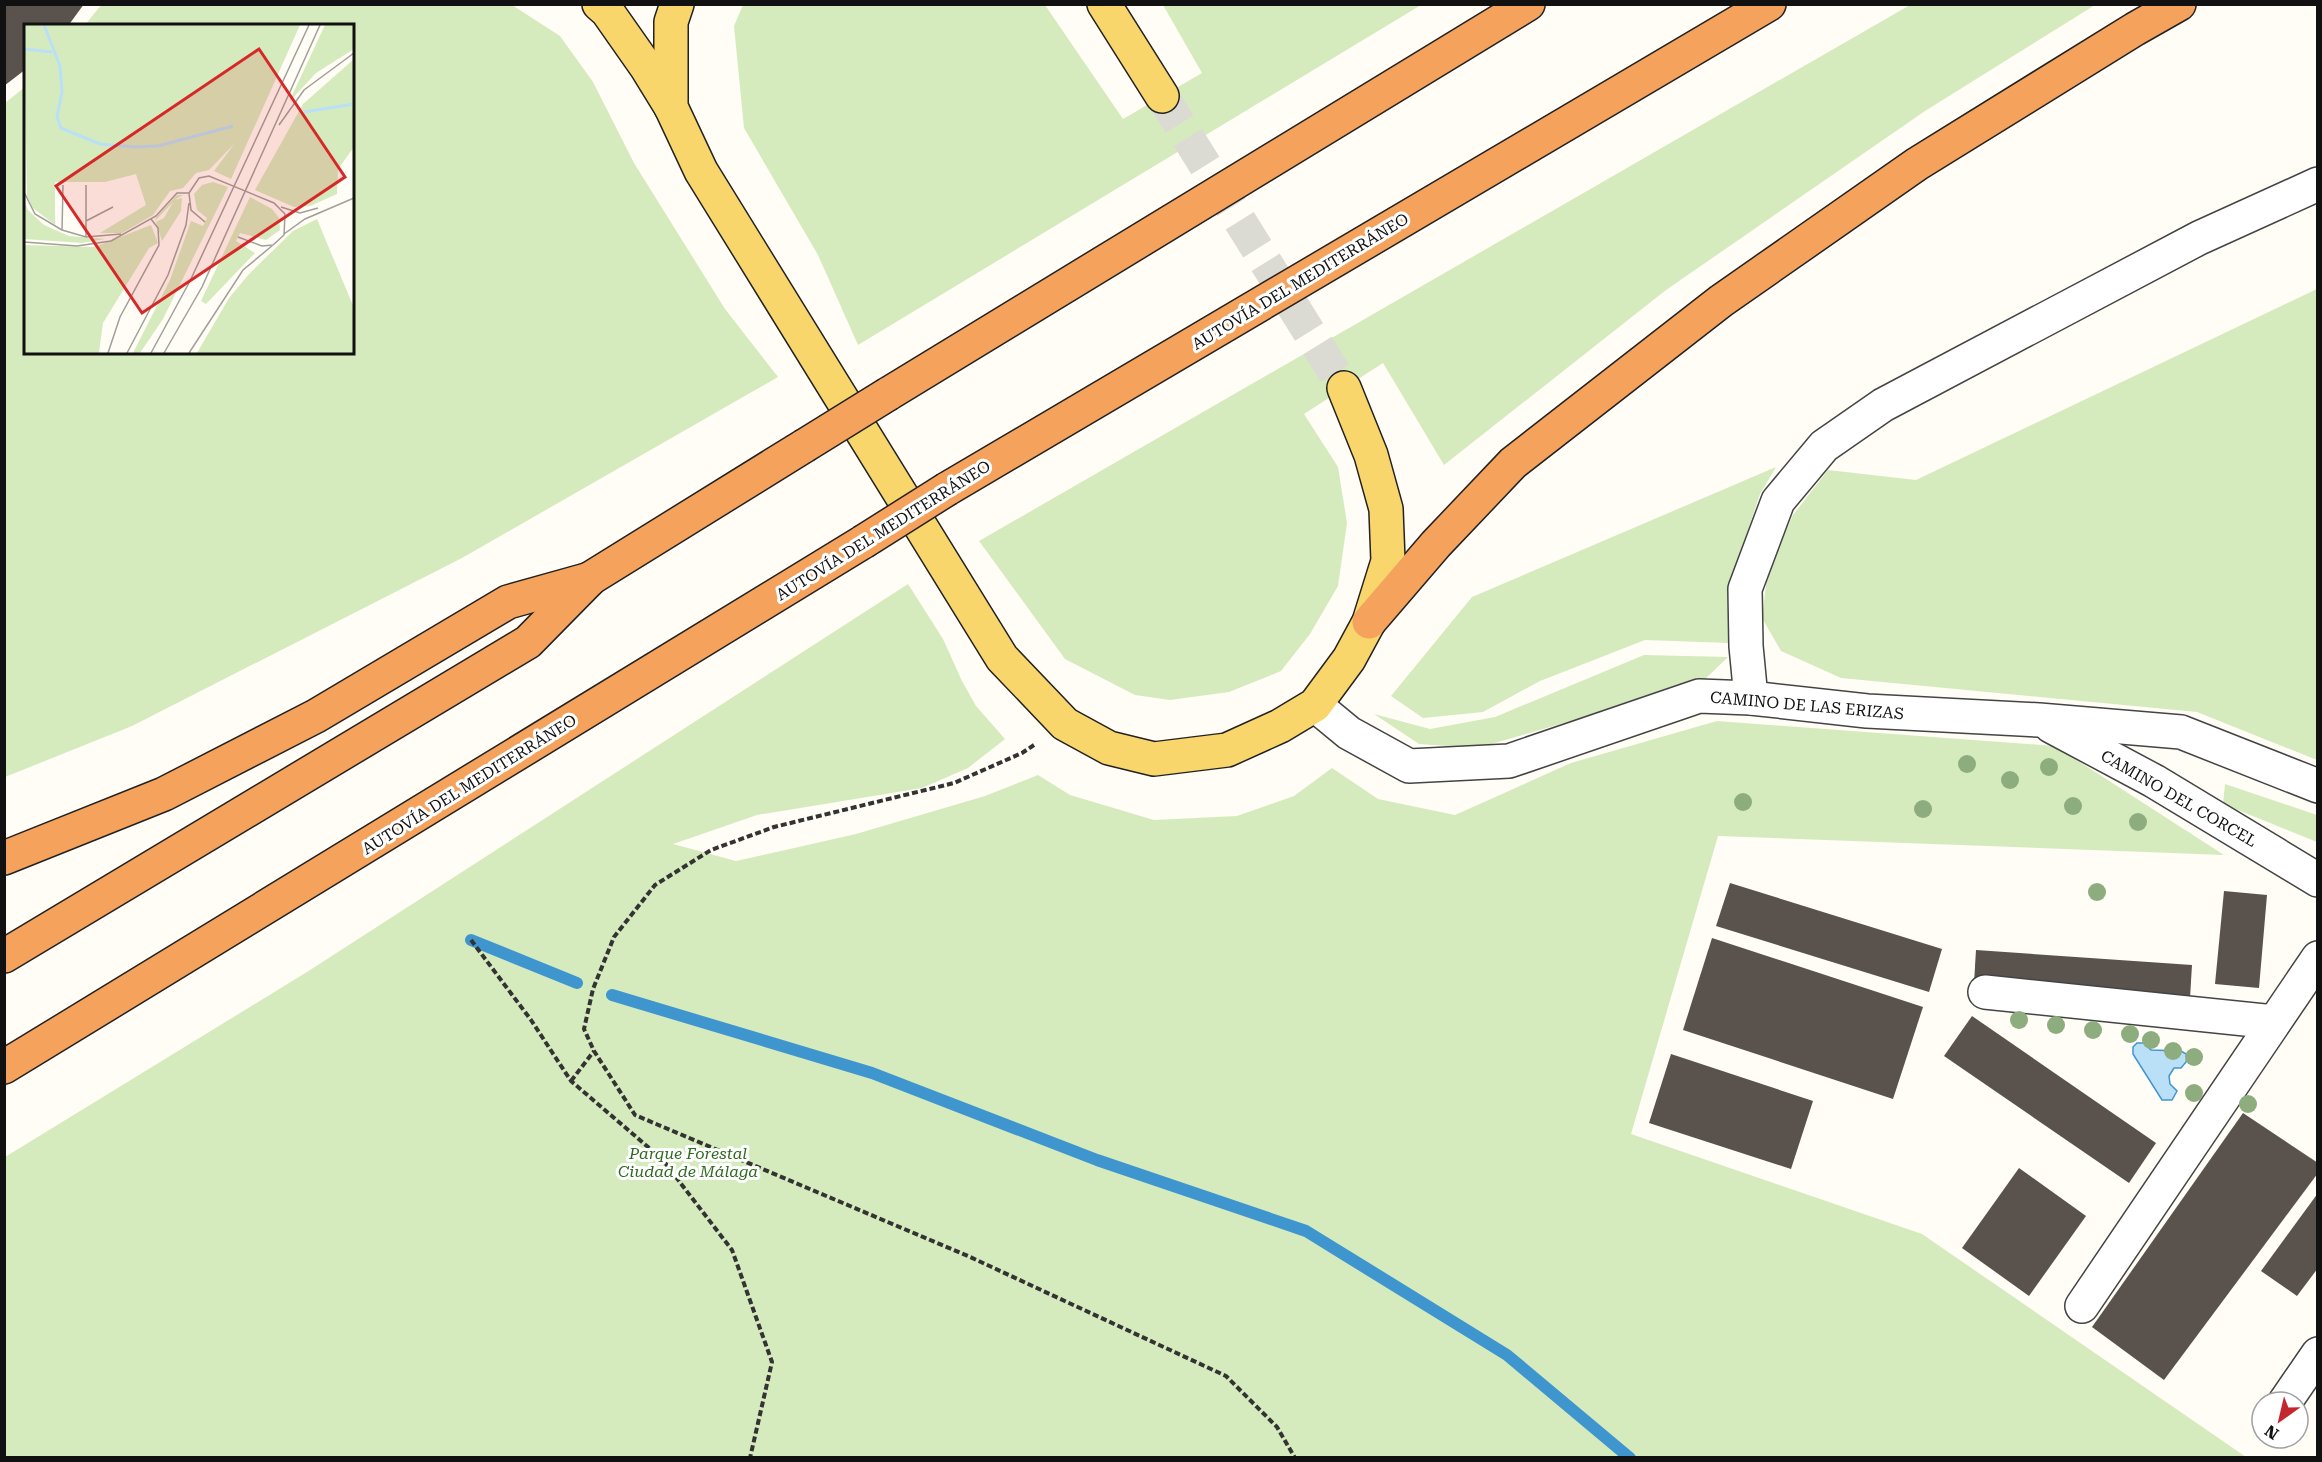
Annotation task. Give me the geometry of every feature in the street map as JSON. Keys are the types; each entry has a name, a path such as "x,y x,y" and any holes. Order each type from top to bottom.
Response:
{"highway":[{"path":"4,956 528,642 591,578 1528,4"},
{"name":"AUTOVÍA DEL MEDITERRÁNEO","path":"4,1067 947,489 1769,4"},
{"path":"1369,622 1436,544 1513,463 1721,301 1917,164 2135,29 2180,4"},
{"path":"4,858 164,794 316,716 508,602 591,578"}],"main road":[{"path":"599,4 607,11 647,68 671,108 701,171 1002,658 1065,724 1109,748 1154,759 1227,750 1280,726 1315,705 1349,659 1369,622 1388,561 1386,509 1371,455 1344,388"},
{"path":"671,108 671,22 677,4"},
{"path":"1104,4 1162,96"}],"street":[{"path":"1751,698 1746,646 1745,589 1778,501 1824,446 1883,405 2199,238 2318,184"},
{"name":"CAMINO DE LAS ERIZAS","path":"1315,705 1348,733 1409,766 1509,760 1699,696 1751,698 1867,711 2039,720 2181,732 2318,786"},
{"name":"CAMINO DEL CORCEL","path":"2039,720 2154,781 2318,880"},
{"path":"2082,1306 2318,958"},
{"path":"1985,992 2274,1022"},
{"path":"2292,1390 2318,1354"}],"path":[{"path":"1065,724 1022,753 954,783 774,827 711,850 655,885 614,937 593,989 584,1029 594,1051 635,1115 968,1256 1226,1376 1277,1427 1295,1458"},
{"path":"471,940 531,1020 571,1081 662,1159 732,1250 772,1362 750,1458"},
{"path":"571,1081 594,1051"}],"green space":[{"path":"102,4 512,5 560,36 593,82 634,163 725,309 778,377 462,558 132,726 5,777 5,103 24,88 24,354 354,354 354,24 86,24"},
{"path":"743,5 1045,5 1123,119 1202,73 1163,5 1421,5 858,345 818,255 744,128 734,26"},
{"path":"1910,5 2095,5 1925,111 1666,290 1444,465 1383,363 1304,414 1338,467 1347,523 1338,586 1310,634 1281,671 1229,692 1170,700 1135,695 1065,659 979,541"},
{"path":"2317,289 2317,760 2197,712 1841,678 1781,651 1762,618 1768,569 1793,515 1828,470 1916,480"},
{"path":"1776,467 1760,494 1734,571 1730,643 1645,640 1540,681 1483,712 1423,718 1391,696 1472,597"},
{"name":"Parque Forestal Ciudad de Málaga","path":"908,584 943,639 976,706 1005,739 968,768 922,788 757,815 673,844 736,861 856,834 985,796 1038,775 1070,795 1154,820 1237,816 1294,796 1332,768 1378,799 1455,815 1571,763 1717,721 2055,746 2224,855 1718,836 1631,1134 1922,1234 2246,1457 5,1458 5,1157 307,972"},
{"path":"1644,655 1728,657 1700,684 1477,748 1419,744 1374,714 1430,729 1495,717"},
{"path":"2225,784 2317,815 2317,842 2223,804"}],"water":[{"path":"2137,1043 2144,1043 2151,1050 2181,1051 2188,1055 2181,1068 2174,1068 2169,1076 2170,1084 2177,1091 2172,1100 2162,1100 2133,1054 2133,1047"}],"building":[{"path":"4,4 84,4 69,24 24,24 24,71 4,86"},
{"path":"1730,883 1942,949 1929,992 1716,926"},
{"path":"2224,891 2267,895 2259,988 2215,984"},
{"path":"1712,938 1923,1007 1893,1099 1683,1030"},
{"path":"1976,950 2192,965 2190,998 1974,983"},
{"path":"1972,1016 2156,1143 2129,1183 1944,1056"},
{"path":"1671,1054 1813,1101 1791,1169 1649,1123"},
{"path":"2243,1113 2318,1163 2318,1173 2164,1380 2092,1327"},
{"path":"2019,1168 2086,1216 2029,1296 1962,1248"},
{"path":"2318,1193 2318,1268 2297,1296 2261,1271"}],"waterway":[{"path":"471,940 577,983"},
{"path":"612,995 872,1073 1097,1160 1306,1231 1507,1355 1630,1458"}],"tunnel":[{"path":"1162,96 1344,388"}]}
